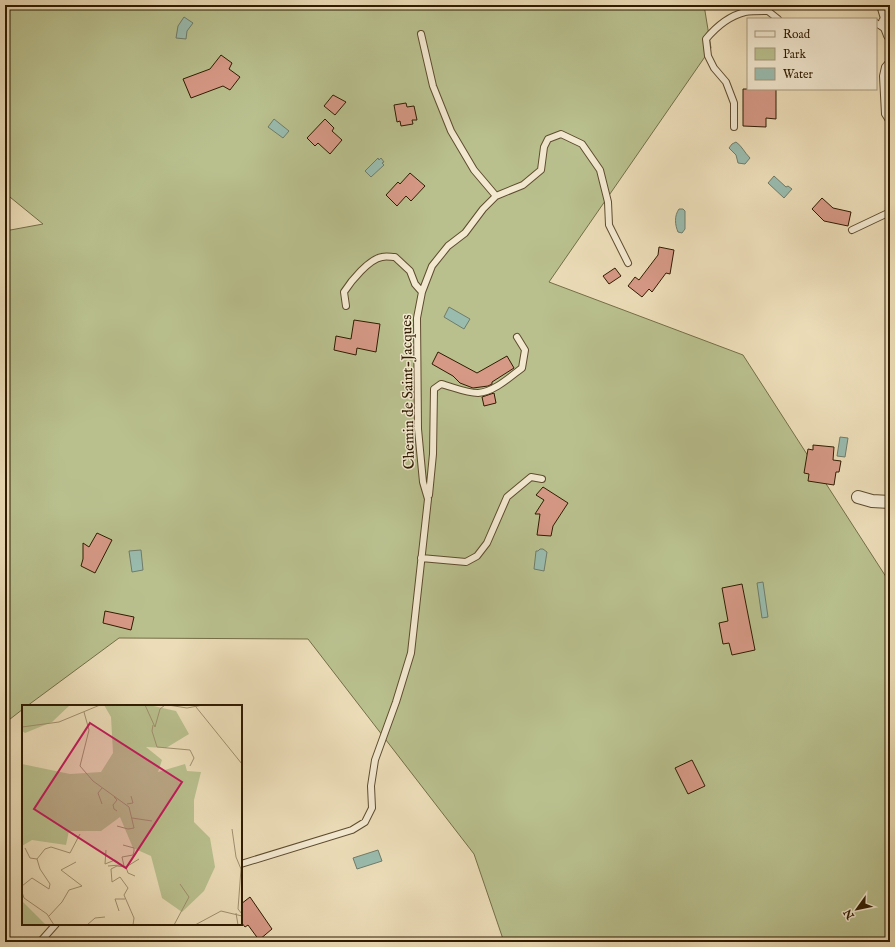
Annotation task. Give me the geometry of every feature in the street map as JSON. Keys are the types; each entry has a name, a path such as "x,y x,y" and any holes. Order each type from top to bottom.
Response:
{"street":[{"path":"858,497 872,501 890,502"}],"lane":[{"path":"880,5 885,28"},
{"path":"734,127 734,103 726,82 714,68 708,56 706,39 714,29 729,19 745,12 768,11 777,18"},
{"path":"421,34 433,86 451,131 474,170 496,196"},
{"path":"890,61 885,67 883,76 885,114 890,122"},
{"name":"Chemin de Saint-Jacques","path":"242,864 352,830 365,822 372,808 371,786 375,760 396,702 411,652 422,558 428,499 423,482 420,462 418,429 418,318 422,292 432,266 448,246 465,233 483,209 496,196 523,185 541,170 544,146 548,138 561,134 582,144 600,170 608,202 609,225 628,264"},
{"path":"852,230 890,212"},
{"path":"346,306 344,292 354,278 381,257 395,257 410,271 415,284 422,292"},
{"path":"428,499 433,454 434,389 441,384 478,393 491,390 522,368 525,350 517,338"},
{"path":"422,558 466,562 477,556 487,543 507,497 531,477 542,479"},
{"path":"40,942 55,925"}],"green space":[{"path":"5,5 704,5 711,48 549,282 743,355 890,583 890,942 504,942 474,854 308,639 119,638 28,705 22,705 22,710 5,723 5,231 43,224 5,193"}],"water":[{"path":"184,17 193,23 187,31 186,39 176,38 178,26"},
{"path":"274,119 289,131 283,138 268,127"},
{"path":"736,142 750,158 745,164 738,163 736,155 729,148"},
{"path":"378,158 379,160 381,158 384,165 371,177 365,171"},
{"path":"774,176 786,187 788,186 792,189 784,198 768,183"},
{"path":"679,209 683,209 685,211 685,229 682,233 678,232 676,223 676,215"},
{"path":"449,307 470,319 464,329 444,317"},
{"path":"840,437 848,438 845,457 837,456"},
{"path":"540,549 547,552 544,571 534,569 536,551"},
{"path":"141,550 143,570 132,572 129,551"},
{"path":"763,582 768,617 762,618 757,583"},
{"path":"378,850 382,861 357,869 353,858"}],"building":[{"path":"221,55 232,63 229,69 240,77 230,90 223,86 191,98 183,79 210,69"},
{"path":"743,89 776,90 776,119 766,118 766,127 743,126"},
{"path":"333,95 346,102 335,115 324,106"},
{"path":"406,103 407,107 414,106 417,120 412,120 413,124 401,126 400,121 397,122 394,105"},
{"path":"325,119 334,128 332,131 342,140 330,154 318,143 315,146 307,138"},
{"path":"410,173 425,186 411,201 406,196 397,206 386,195 398,182 400,184"},
{"path":"822,198 833,208 851,212 848,226 824,221 812,209"},
{"path":"659,247 674,250 670,274 666,273 652,292 649,289 642,297 628,286 635,277 639,280 658,255"},
{"path":"615,268 621,276 609,284 603,276"},
{"path":"354,320 380,324 376,352 357,348 356,355 334,350 336,336 351,339"},
{"path":"438,352 477,373 507,356 514,368 488,386 473,388 460,383 453,376 432,364"},
{"path":"494,393 496,403 484,406 482,397"},
{"path":"813,445 834,447 833,460 841,461 839,472 836,472 834,485 808,481 809,474 804,473 808,449 813,450"},
{"path":"543,487 568,503 553,526 551,536 537,535 540,514 535,514 544,500 536,495"},
{"path":"97,533 112,540 95,573 81,566 83,559 83,543 89,547"},
{"path":"742,584 755,650 732,655 729,643 723,644 719,623 728,621 722,588"},
{"path":"105,611 134,617 131,630 103,623"},
{"path":"692,760 705,786 688,794 675,768"},
{"path":"250,897 272,929 259,940 248,925 245,927 242,923 242,903"}]}
